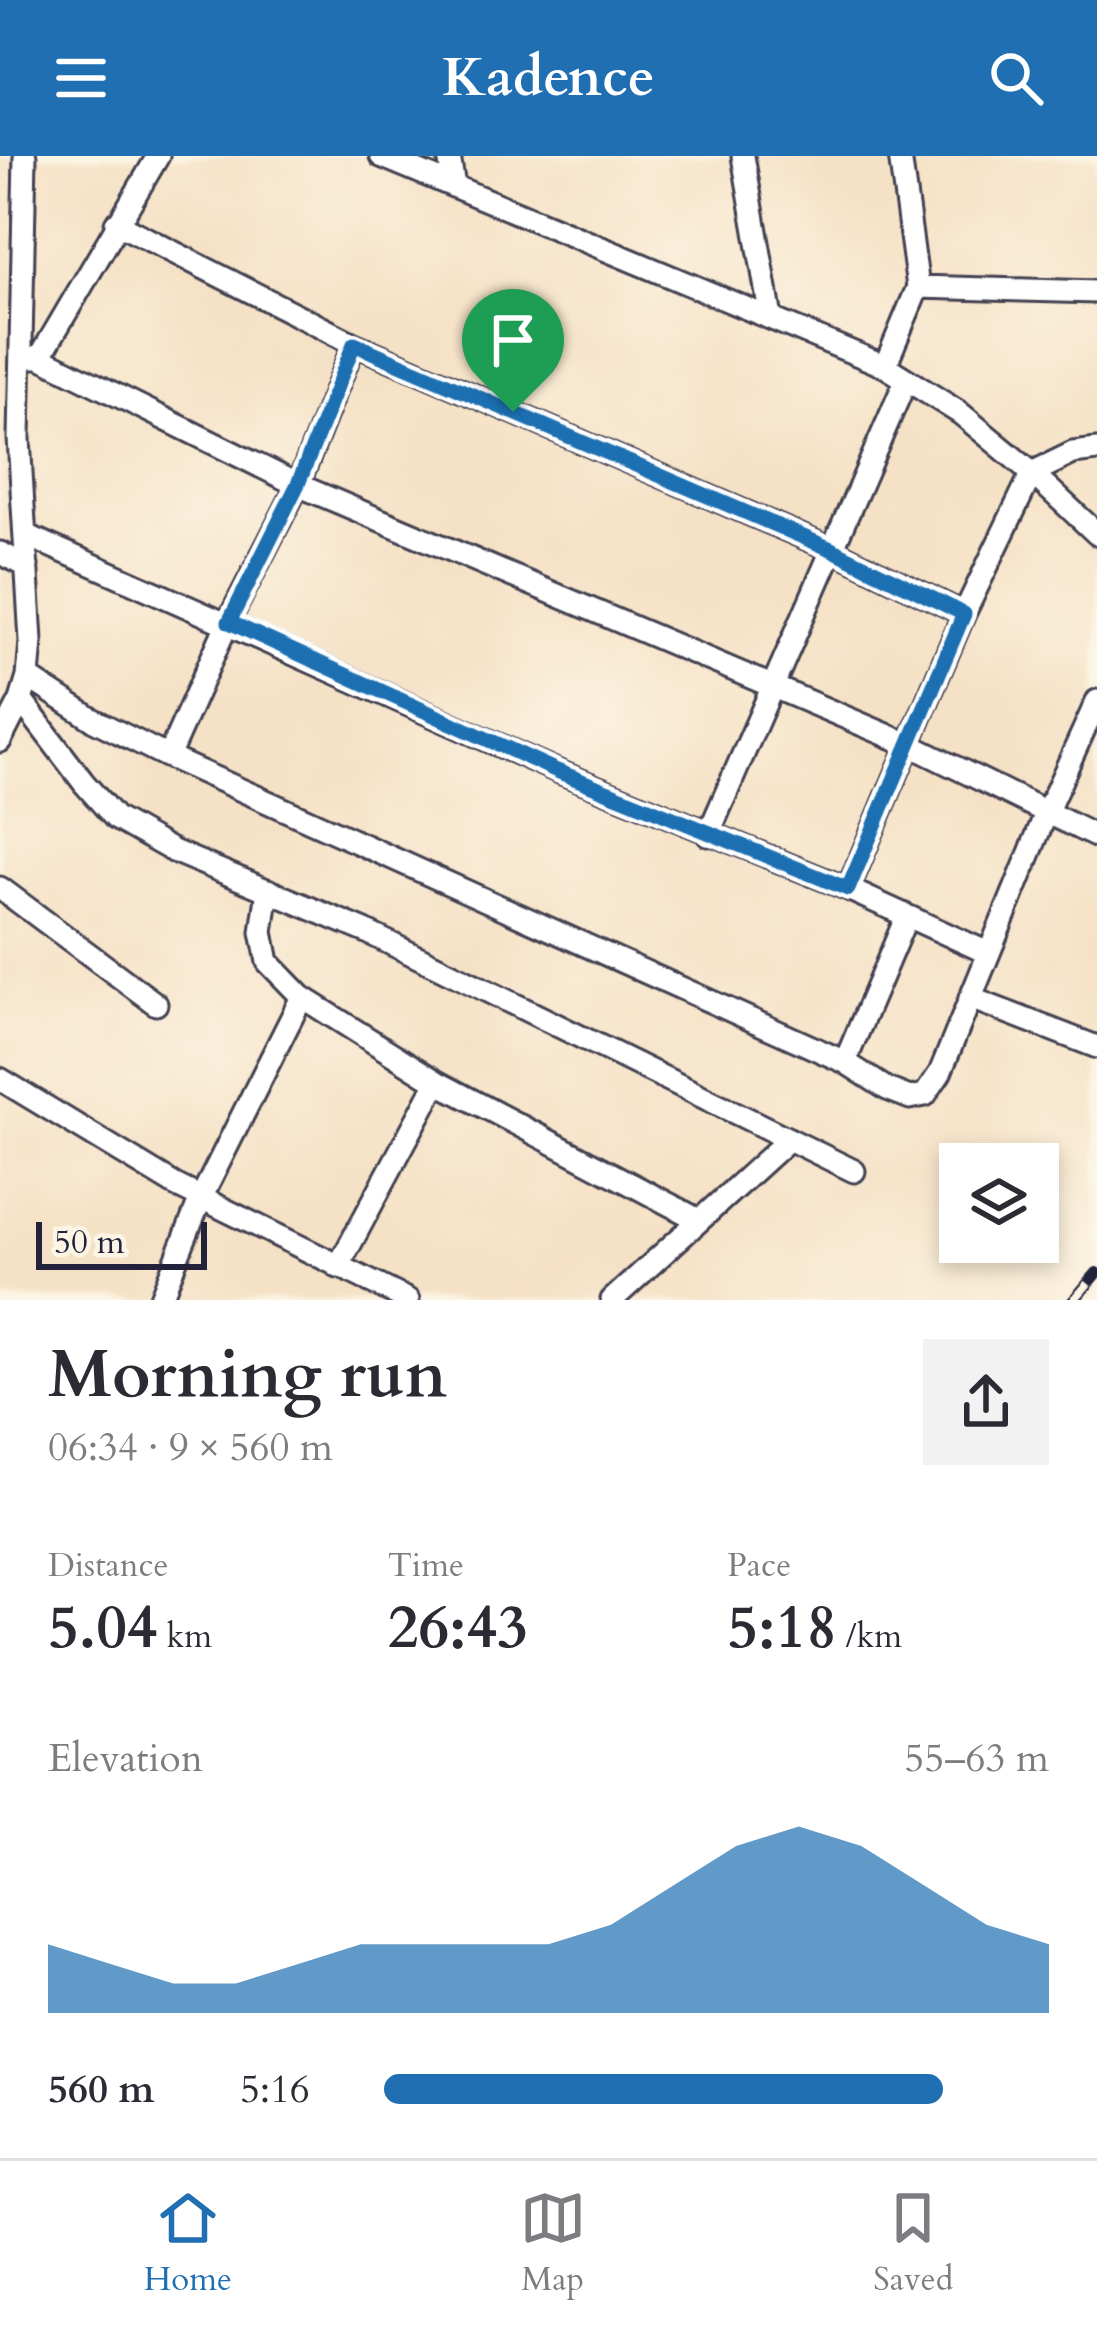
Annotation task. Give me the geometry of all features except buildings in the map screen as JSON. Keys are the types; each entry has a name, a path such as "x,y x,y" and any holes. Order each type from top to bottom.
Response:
{"street":[{"path":"1,738 28,677 26,156"},
{"path":"29,357 158,156"},
{"path":"381,156 884,366 960,413 1097,534"},
{"path":"449,156 454,186"},
{"path":"743,156 771,318"},
{"path":"884,366 919,287 900,156"},
{"path":"116,223 354,344 831,549 964,614"},
{"path":"919,287 1097,292"},
{"path":"168,757 298,484 354,344"},
{"path":"29,357 298,484 908,743 1097,837"},
{"path":"709,835 906,380"},
{"path":"848,889 964,614 1032,473 1073,453 1097,450"},
{"path":"26,535 988,953"},
{"path":"0,553 27,566"},
{"path":"28,677 92,719 168,757 844,1062 910,1098 925,1095 940,1073 1097,701"},
{"path":"21,700 115,818 173,851 364,931 854,1171"},
{"path":"0,888 156,1004"},
{"path":"268,890 262,932 268,962 302,997 436,1082 697,1220"},
{"path":"844,1062 906,918"},
{"path":"160,1300 201,1198 302,997"},
{"path":"970,998 1097,1047"},
{"path":"0,1078 67,1123 201,1198 407,1300"},
{"path":"338,1267 436,1082"},
{"path":"612,1300 789,1139"}],"railway":[{"path":"1074,1300 1097,1273"}],"route":[{"path":"354,344 513,412 831,549 964,614 848,889 557,771 229,622 298,484 354,344"}]}
